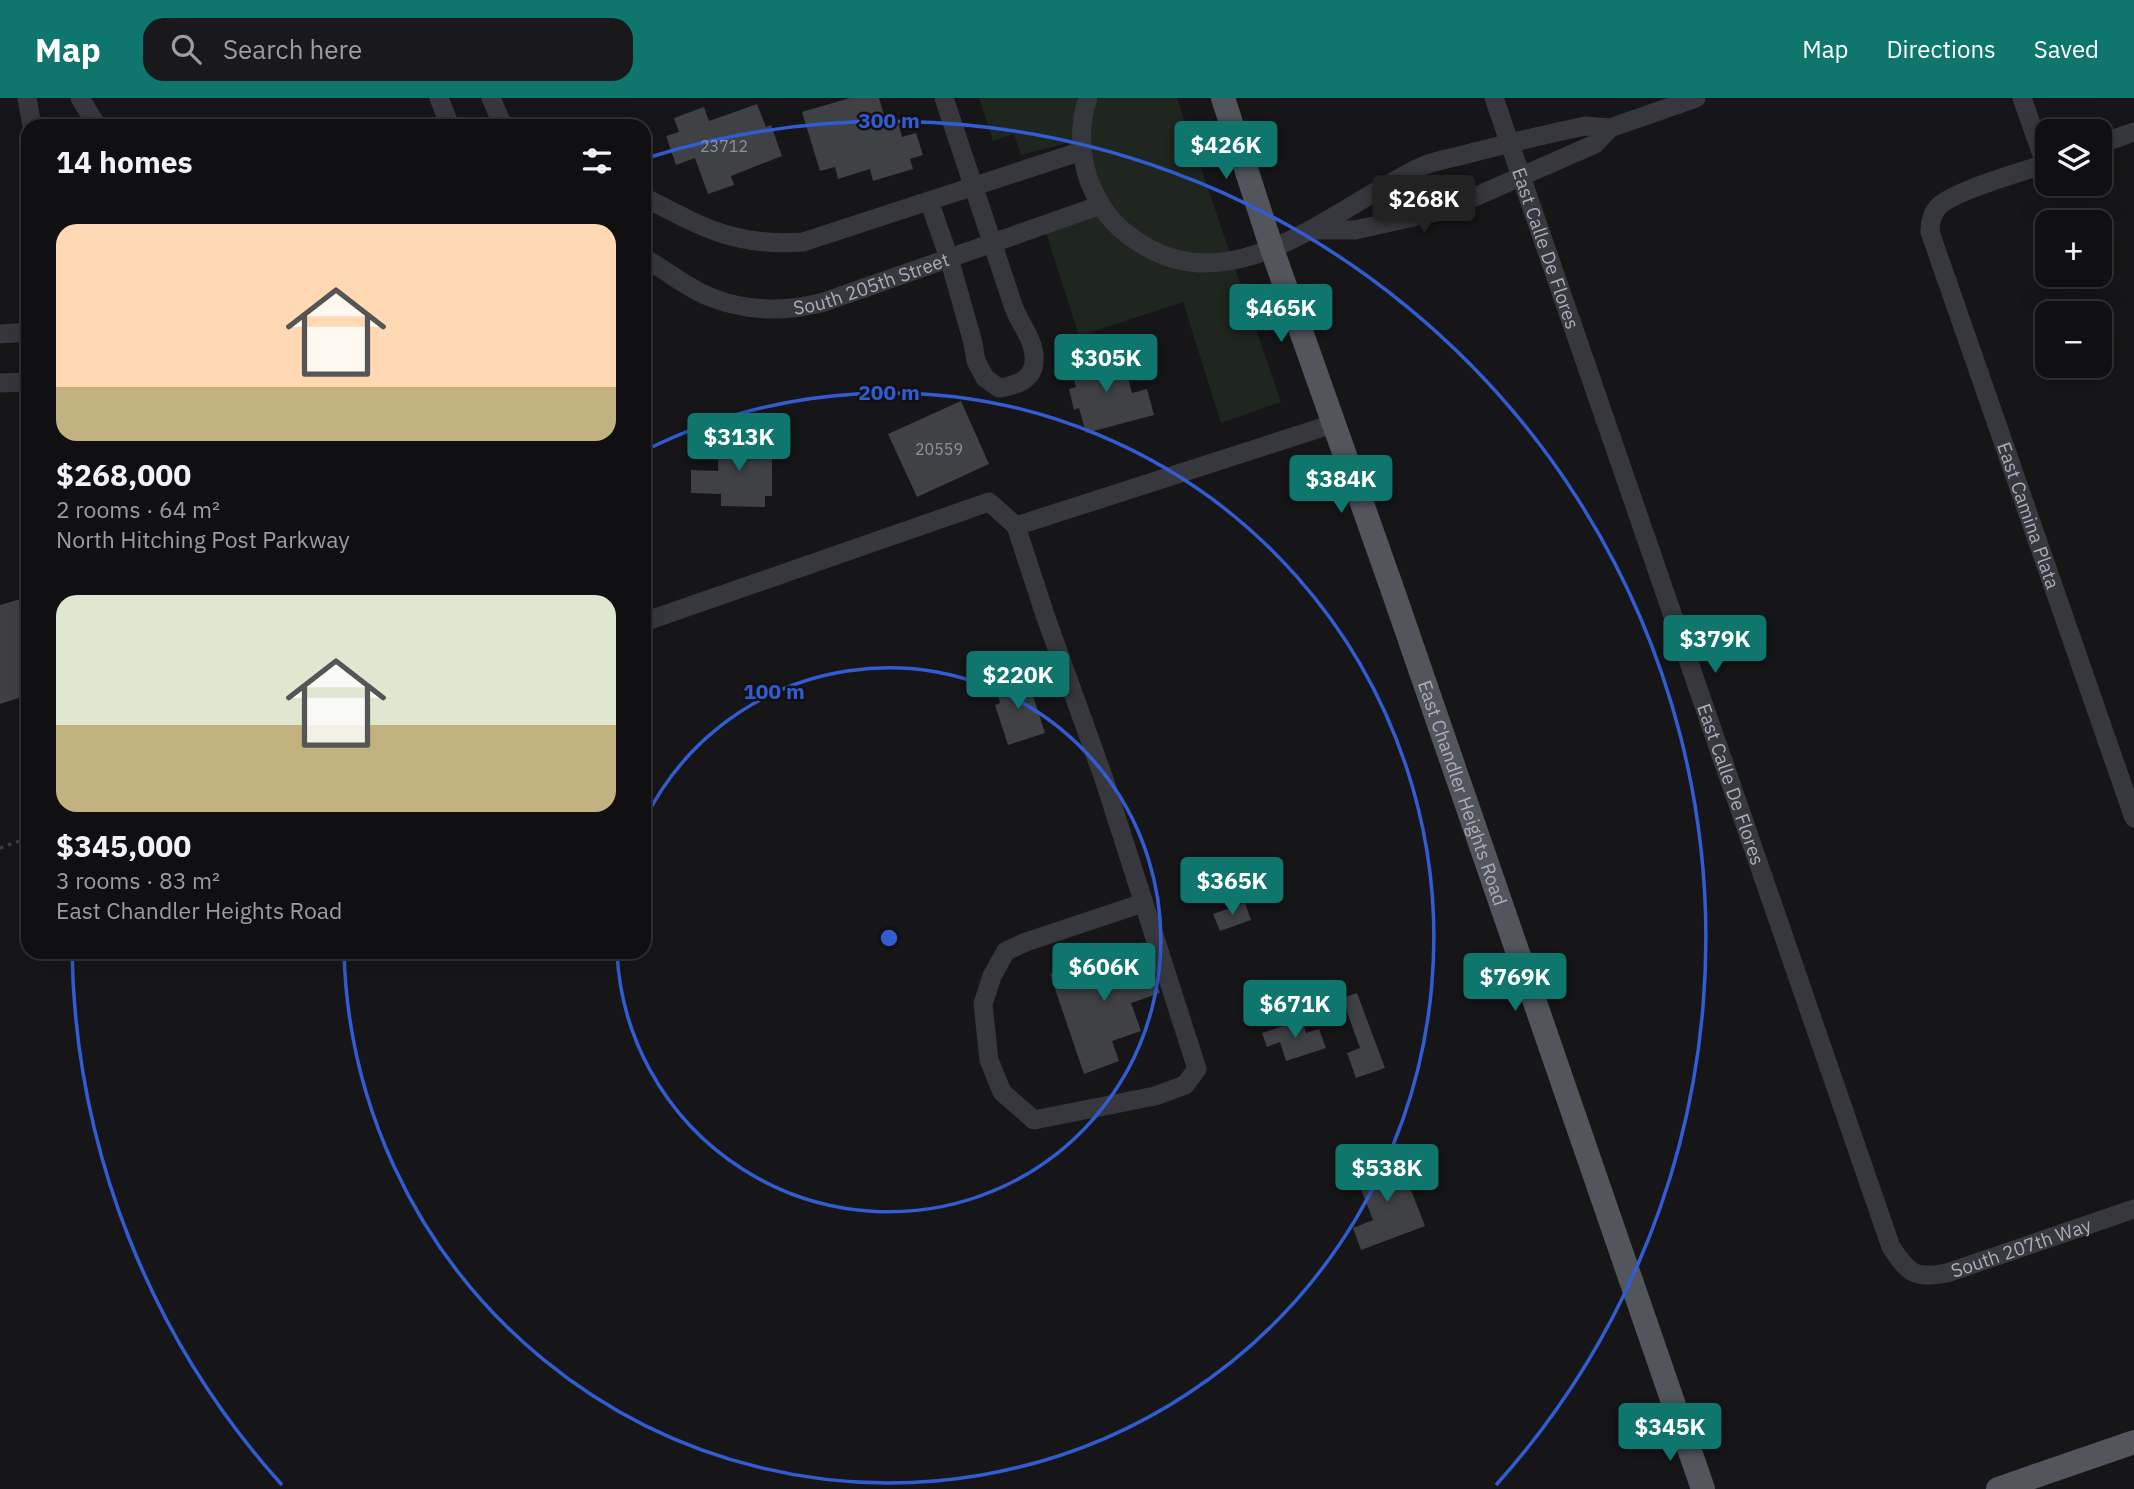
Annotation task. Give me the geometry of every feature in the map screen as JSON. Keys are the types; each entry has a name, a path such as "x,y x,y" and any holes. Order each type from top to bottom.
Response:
{"main road":[{"name":"East Chandler Heights Road","path":"1223,98 1272,249 1703,1489"},
{"path":"1998,1489 2134,1442"}],"street":[{"path":"27,98 31,119"},
{"path":"80,98 93,119"},
{"path":"439,98 447,119"},
{"path":"491,98 500,119"},
{"path":"929,201 949,258 976,361 985,378 999,388 1014,386 1030,375 1035,365 1034,348 1016,312 944,98"},
{"path":"1088,98 1082,123 1082,151 1093,192 1101,205 1121,231 1163,256 1189,262 1214,263 1272,249 1312,230 1423,165 1585,125 1610,128 1696,98"},
{"name":"East Calle De Flores","path":"1494,98 1891,1247 1905,1268"},
{"path":"2022,98 2035,133"},
{"path":"1312,230 1356,230 1445,210 1595,144 1610,128"},
{"path":"2112,140 2134,132"},
{"path":"651,201 699,226 727,236 784,243 803,242 1082,151"},
{"name":"East Camina Plata","path":"2035,167 1959,194 1940,205 1930,222 1930,232 2134,818"},
{"name":"South 205th Street","path":"651,262 709,297 734,304 779,310 801,308 1101,205"},
{"path":"0,334 21,332"},
{"path":"0,383 21,382"},
{"path":"1016,526 1333,424"},
{"path":"651,620 989,502 1016,526 1104,779 1196,1069 1185,1085 1155,1096 1034,1120 1002,1092 989,1060 984,1004 992,976 1006,951 1143,903"},
{"name":"South 207th Way","path":"1905,1268 1925,1277 1947,1273 2134,1209"}],"path":[{"path":"0,848 21,840"}],"shaded area":[{"path":"979,98 1177,98 1281,402 1221,423 1183,302 1079,336 1046,233 1094,218 1068,143 1021,155 1014,134 993,141"}],"building":[{"path":"850,98 879,98 887,125 898,122 902,137 916,133 923,155 910,159 913,169 873,181 870,169 838,179 835,167 820,171 802,112"},
{"path":"757,104 766,127 771,125 782,156 731,176 734,185 708,194 695,158 676,165 666,136 679,132 674,118 704,107 709,121"},
{"path":"1110,350 1115,370 1125,367 1132,393 1147,389 1154,415 1086,433 1079,408 1074,410 1069,389 1076,387 1069,362"},
{"path":"961,401 989,464 917,497 888,434"},
{"path":"730,438 772,439 772,496 765,496 765,507 721,506 721,494 691,493 691,470 718,471 719,440 730,441"},
{"path":"21,599 21,697 0,704 0,605"},
{"path":"1027,677 1045,733 1008,745 995,705 1000,703 995,686"},
{"path":"1245,903 1251,920 1220,931 1213,914"},
{"path":"1143,942 1160,993 1131,1003 1141,1031 1112,1041 1119,1061 1084,1074 1050,974 1081,964 1083,971 1113,961 1110,953"},
{"path":"1357,993 1385,1068 1356,1078 1347,1053 1360,1048 1342,998"},
{"path":"1302,1020 1306,1033 1319,1029 1326,1048 1286,1061 1280,1042 1267,1047 1262,1033"},
{"path":"1398,1157 1425,1226 1361,1250 1353,1228 1373,1220 1355,1174"}]}
